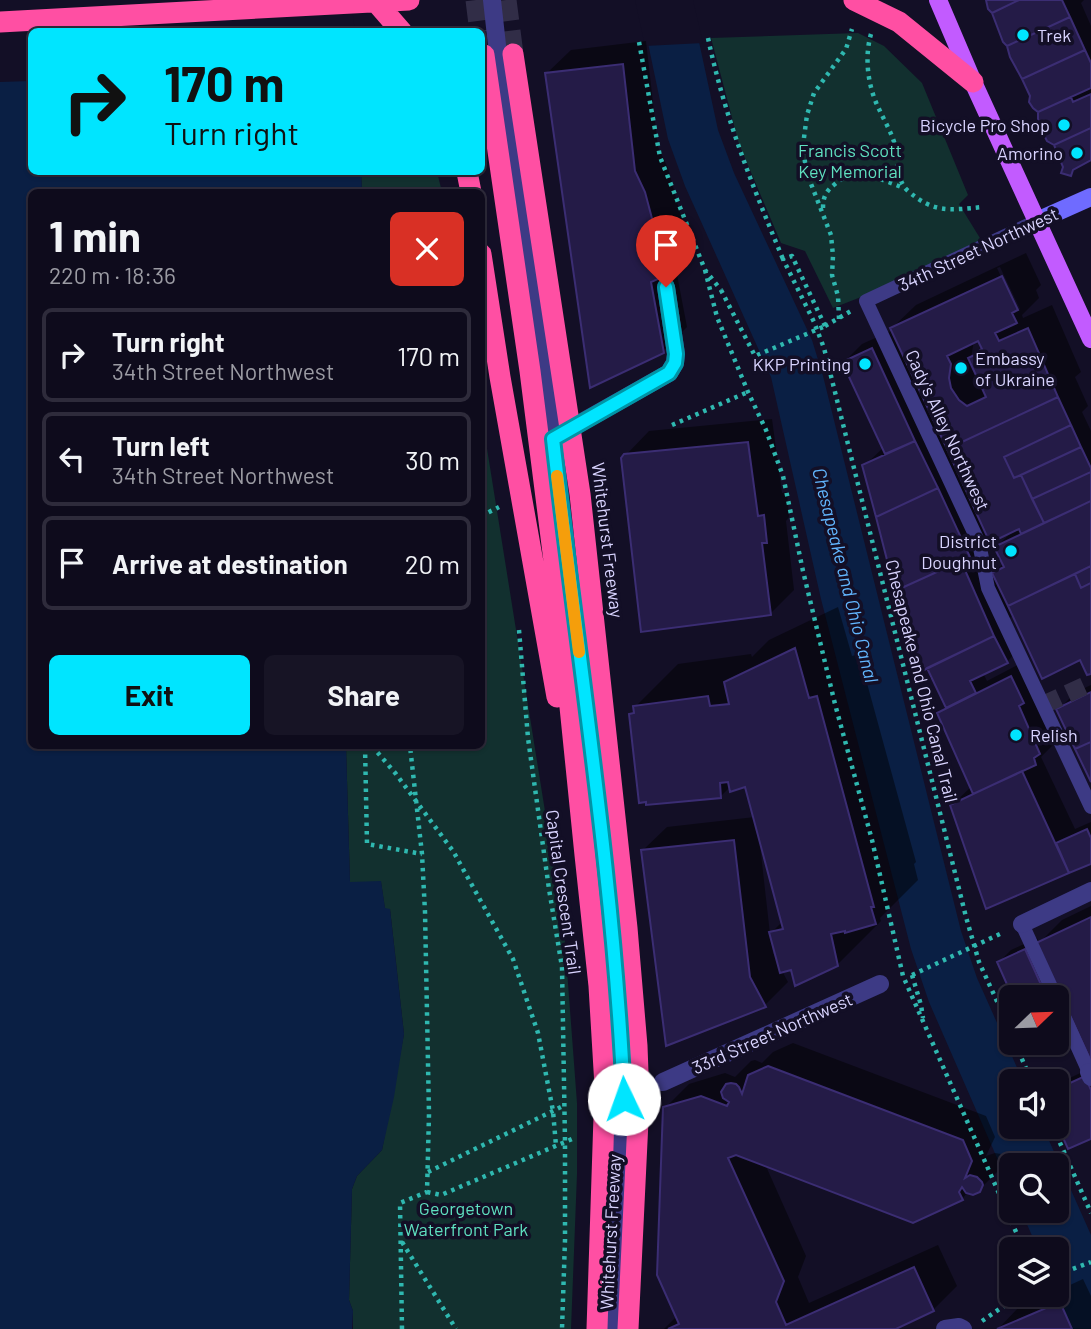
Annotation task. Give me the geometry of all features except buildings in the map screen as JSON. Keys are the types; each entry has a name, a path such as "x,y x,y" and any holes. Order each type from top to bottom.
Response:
{"highway":[{"path":"0,22 408,0"},
{"path":"854,0 899,22 973,82"},
{"path":"376,2 399,28"},
{"name":"Whitehurst Freeway","path":"513,54 580,494 627,928 639,1100 628,1329"},
{"name":"Whitehurst Freeway","path":"485,62 543,470 599,986 605,1086 597,1329"},
{"path":"485,280 584,855"}],"main road":[{"path":"938,0 1091,339"}],"street":[{"path":"492,0 553,439 606,874 617,987 624,1099 614,1329"},
{"name":"34th Street Northwest","path":"1037,220 1091,197"},
{"path":"553,439 669,373 675,363 676,354 666,287"},
{"path":"1022,924 1091,891"},
{"name":"33rd Street Northwest","path":"663,1082 880,984"},
{"path":"945,1329 963,1329"}],"lane":[{"name":"34th Street Northwest","path":"866,301 1037,220"},
{"name":"Cady's Alley Northwest","path":"866,301 979,543 988,588 1091,807"},
{"path":"1022,924 1050,985"},
{"path":"1069,1028 1090,1074"}],"path":[{"path":"705,270 722,290 755,356 839,319 838,296 832,275 831,236 806,170 803,145 807,115 814,93 846,49 852,29"},
{"path":"871,33 868,51 870,85 891,134 904,188"},
{"name":"Chesapeake and Ohio Canal Trail","path":"708,38 716,78 743,160 783,259 824,348 966,917 979,962 999,1006"},
{"path":"639,42 660,157 705,270 717,317 783,476 822,650 872,840 903,976 1018,1237"},
{"path":"824,213 823,200 826,192 847,176 864,174 904,188 932,208 957,210 983,207"},
{"path":"783,259 792,256 824,327"},
{"path":"672,425 748,392"},
{"path":"485,514 508,503"},
{"name":"Capital Crescent Trail","path":"518,627 528,738 562,967 565,1105 562,1329"},
{"path":"365,749 367,844 422,854"},
{"path":"375,749 453,851 513,959 538,1033 553,1111 556,1146"},
{"path":"410,749 422,854 428,1020 427,1192"},
{"path":"925,1026 912,975 1002,933"},
{"path":"428,1172 565,1105"},
{"path":"402,1329 401,1203 427,1192 441,1195 572,1139"},
{"path":"1058,1139 1091,1213"},
{"path":"402,1241 456,1329"},
{"path":"1069,1270 1091,1262"},
{"path":"981,1322 1003,1307"}],"green space":[{"name":"Francis Scott Key Memorial","path":"858,33 884,46 922,83 968,195 959,204 983,243 902,281 833,308 805,251 781,243 739,144 711,38"},
{"path":"361,175 438,175 441,189 362,189"},
{"name":"Georgetown Waterfront Park","path":"485,436 564,930 577,1103 571,1329 353,1329 353,1311 349,1300 352,1189 357,1176 382,1150 404,1034 390,909 385,909 381,882 350,882 346,749 485,749"}],"water":[{"path":"0,0 28,28 28,175 361,175 362,189 28,189 28,749 346,749 350,882 381,881 385,908 390,909 404,1034 382,1150 357,1176 352,1189 349,1300 353,1311 352,1329 0,1329"},
{"name":"Chesapeake and Ohio Canal","path":"639,0 690,0 718,130 734,173 812,340 961,931 977,978 999,1027 999,1055 1011,1055 1018,1069 999,1069 999,1139 1048,1139 1055,1153 999,1153 999,1162 929,1002 911,949 821,599 771,377 685,186 668,139"},
{"path":"1069,1186 1091,1235 1091,1329 1072,1329 1062,1307 1069,1307 1069,1237 1033,1237 1026,1223 1069,1223"}],"pier":[{"path":"0,0 351,0 354,28 28,28 28,81 0,82"},
{"path":"635,0 693,0 703,43 645,46"}],"tunnel":[{"path":"476,0 480,28"},
{"path":"506,0 513,54"},
{"path":"1043,705 1091,683"}],"slow traffic":[{"path":"557,476 579,652"}],"place":[{"name":"Trek","path":"1023,35"},
{"name":"Bicycle Pro Shop","path":"1064,125"},
{"name":"Amorino","path":"1077,153"},
{"name":"KKP Printing","path":"865,364"},
{"name":"Embassy of Ukraine","path":"961,368"},
{"name":"District Doughnut","path":"1011,551"},
{"name":"Relish","path":"1016,735"}],"route":[{"path":"624,1099 606,874 553,439 669,373 675,363 676,354 666,287"}]}
